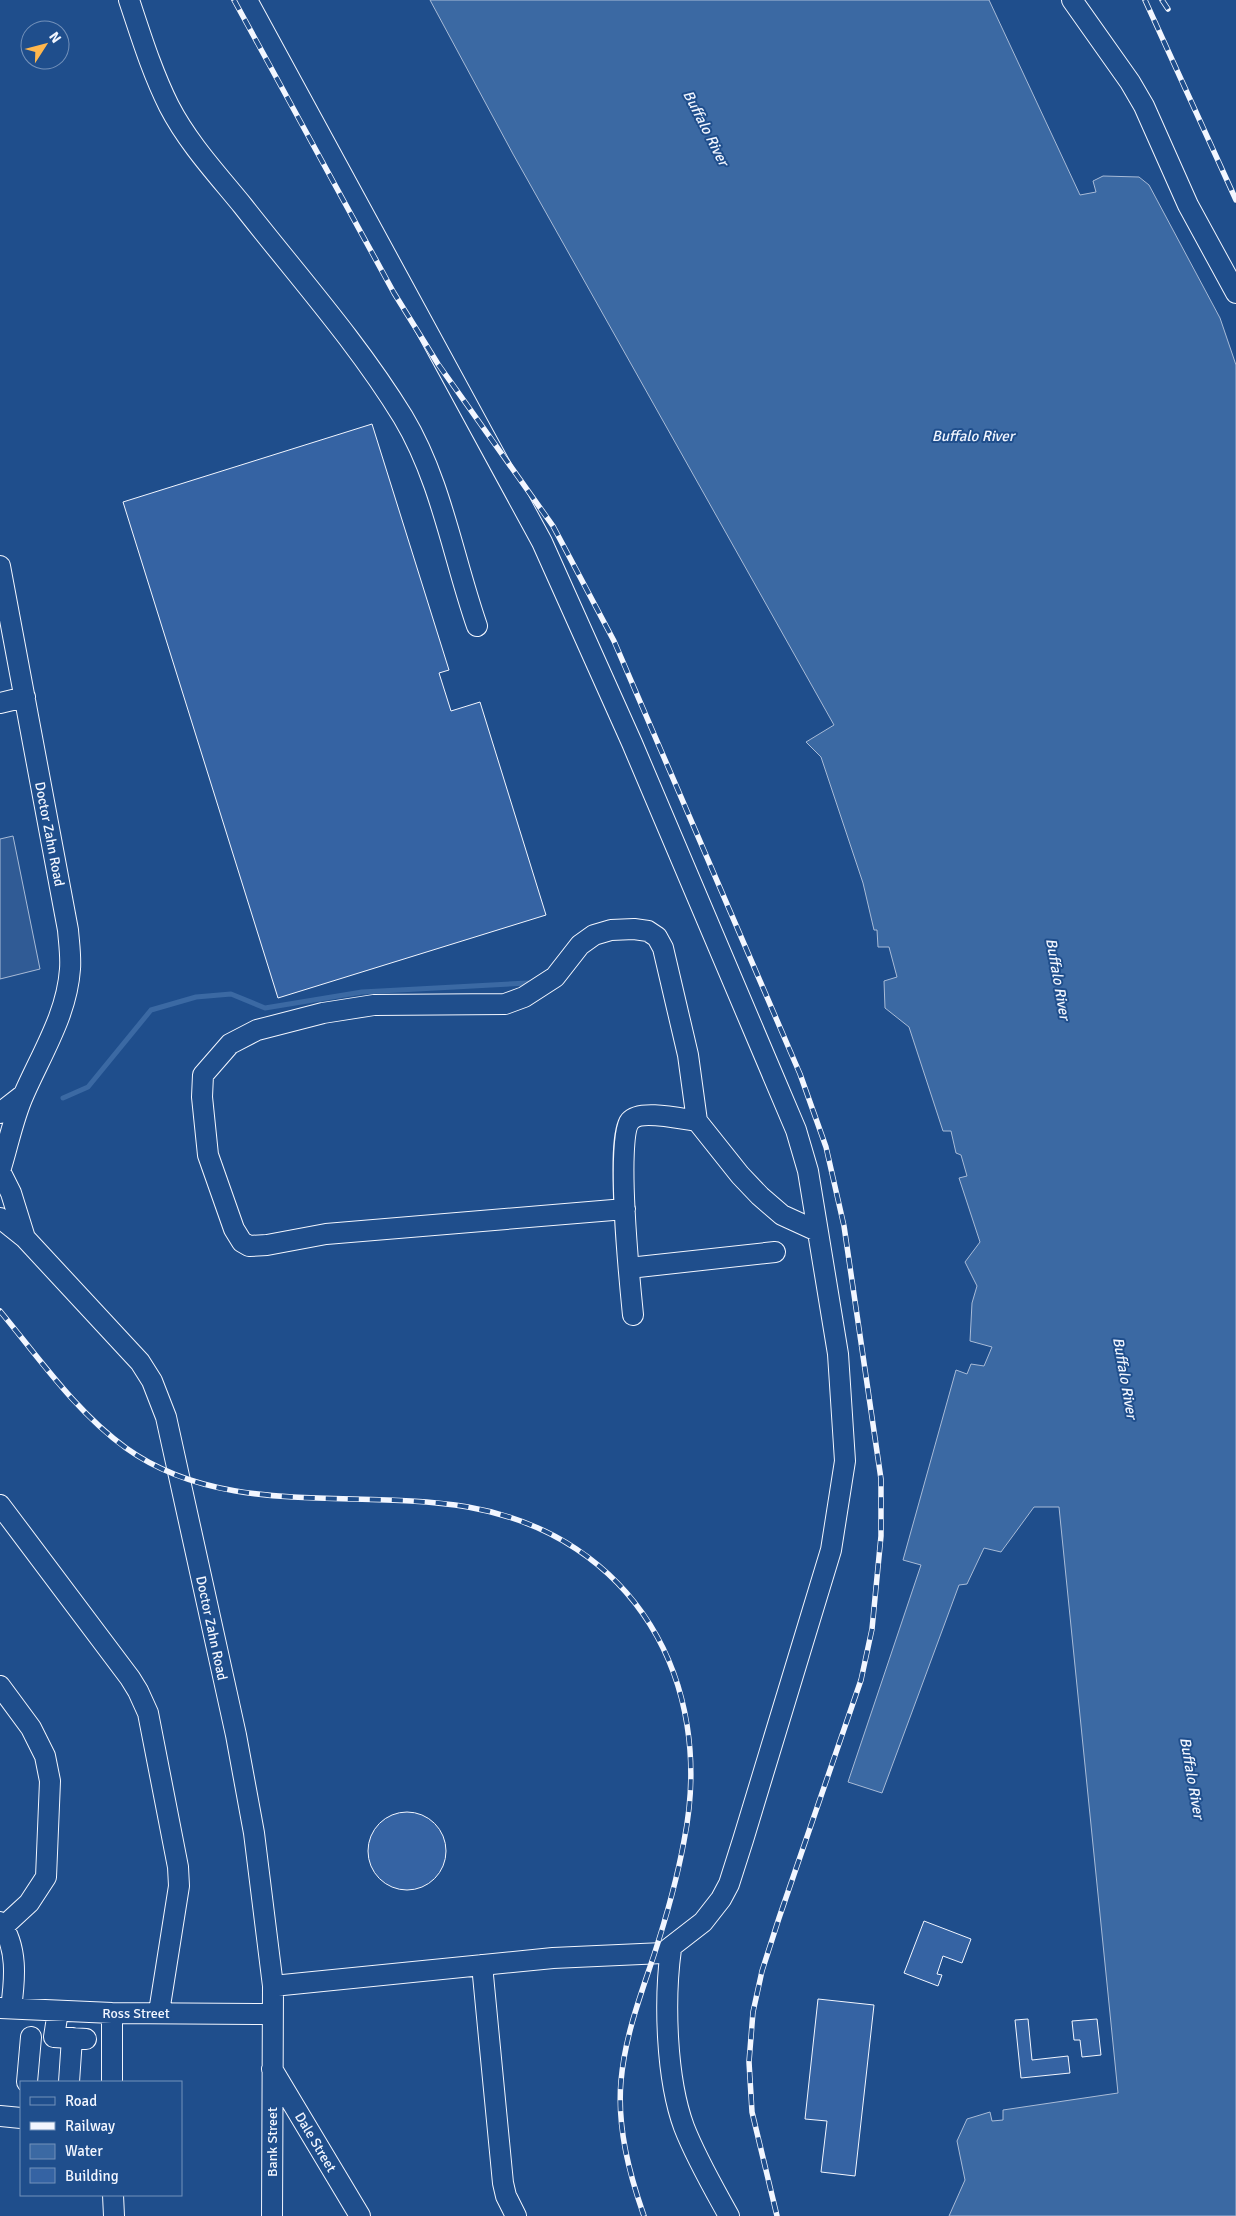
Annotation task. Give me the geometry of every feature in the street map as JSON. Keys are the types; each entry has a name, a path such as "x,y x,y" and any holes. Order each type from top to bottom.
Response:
{"street":[{"path":"130,0 159,85 190,140 320,303 387,392 404,420 422,457 450,537 477,626"},
{"path":"247,0 542,542 632,743 796,1130 808,1171 838,1354 845,1461 831,1550 729,1884 713,1911 671,1948 654,1954 553,1958 273,1986"},
{"path":"1072,0 1130,82 1144,106 1188,205 1236,293"},
{"name":"Doctor Zahn Road","path":"0,566 3,601 25,697 68,930 70,968 66,995 57,1022 40,1064 23,1095 0,1171 11,1193 25,1238"},
{"path":"0,703 25,697"},
{"path":"625,1209 346,1232 267,1246 249,1246 242,1242 234,1229 208,1155 202,1098 203,1075 230,1044 257,1030 323,1013 374,1005 505,1004 540,988 567,964 580,945 594,935 611,930 634,929 648,931 657,937 663,948 688,1055 697,1121 740,1175 760,1196 782,1215 817,1231"},
{"name":"Doctor Zahn Road","path":"0,1113 23,1095"},
{"path":"632,1315 625,1209 624,1135 630,1121 638,1116 697,1121"},
{"name":"Doctor Zahn Road","path":"0,1218 25,1238 140,1362 152,1381 166,1417 250,1813 273,1986 272,2069"},
{"path":"629,1268 775,1252"},
{"path":"0,1505 130,1678 148,1713 178,1867 179,1886 159,2012"},
{"path":"0,1686 32,1728 45,1756 50,1780 46,1877 29,1903 2,1924 10,1944 14,1962 15,1981 6,2008"},
{"path":"671,1948 667,1979 673,2079 677,2104 697,2155 729,2216"},
{"path":"482,1965 503,2183 506,2196 516,2216"},
{"name":"Ross Street","path":"6,2008 112,2013 272,2014"},
{"path":"58,2011 70,2038 69,2081"},
{"path":"112,2013 112,2081"},
{"path":"27,2081 24,2037 70,2038"},
{"name":"Bank Street","path":"272,2069 272,2216"},
{"name":"Dale Street","path":"272,2069 360,2216"},
{"path":"0,2116 20,2118"},
{"path":"114,2196 114,2216"}],"shaded area":[{"path":"13,836 40,969 0,979 0,839"}],"water":[{"name":"Buffalo River","path":"430,0 989,0 1080,195 1096,192 1093,181 1103,176 1139,177 1149,185 1220,318 1236,365 1236,2216 949,2216 965,2180 957,2141 967,2119 990,2112 992,2121 1003,2120 1003,2110 1118,2093 1059,1507 1034,1507 1001,1552 984,1548 967,1584 959,1585 882,1793 848,1782 921,1565 903,1560 956,1370 967,1374 971,1364 984,1366 992,1347 970,1341 972,1303 977,1286 965,1262 980,1242 959,1178 967,1176 961,1155 956,1153 951,1131 943,1131 909,1027 885,1008 884,981 897,977 889,947 878,947 877,930 874,930 863,883 821,757 806,742 834,725 513,154"}],"building":[{"path":"372,424 449,670 439,673 451,711 480,702 546,915 278,998 123,502"},
{"path":"407,1812 422,1815 435,1823 443,1836 446,1851 443,1866 435,1879 422,1887 407,1890 392,1887 379,1879 371,1866 368,1851 371,1836 379,1823 392,1815"},
{"path":"924,1921 971,1939 962,1963 943,1956 937,1974 942,1975 938,1986 904,1973"},
{"path":"818,1999 874,2005 855,2176 821,2172 827,2121 805,2119"},
{"path":"1028,2019 1032,2060 1068,2056 1070,2073 1021,2078 1015,2020"},
{"path":"1097,2019 1101,2055 1082,2057 1080,2040 1074,2040 1072,2021"}],"waterway":[{"path":"63,1098 88,1087 151,1010 196,997 231,994 265,1008 362,992 528,983"}],"railway":[{"path":"234,0 394,293 438,364 553,526 614,641 800,1074 826,1147 844,1226 881,1479 881,1536 872,1629 861,1680 779,1918 762,1971 753,2012 749,2062 752,2112 777,2216"},
{"path":"1145,0 1236,200"},
{"path":"1162,0 1168,9"},
{"path":"0,1311 59,1384 91,1418 126,1448 164,1470 205,1485 248,1493 292,1497 425,1502 468,1507 526,1523 576,1549 618,1583 650,1625 673,1673 687,1725 691,1782 684,1841 678,1870 663,1927 638,2001 626,2048 621,2081 620,2098 625,2150 644,2216"}]}
